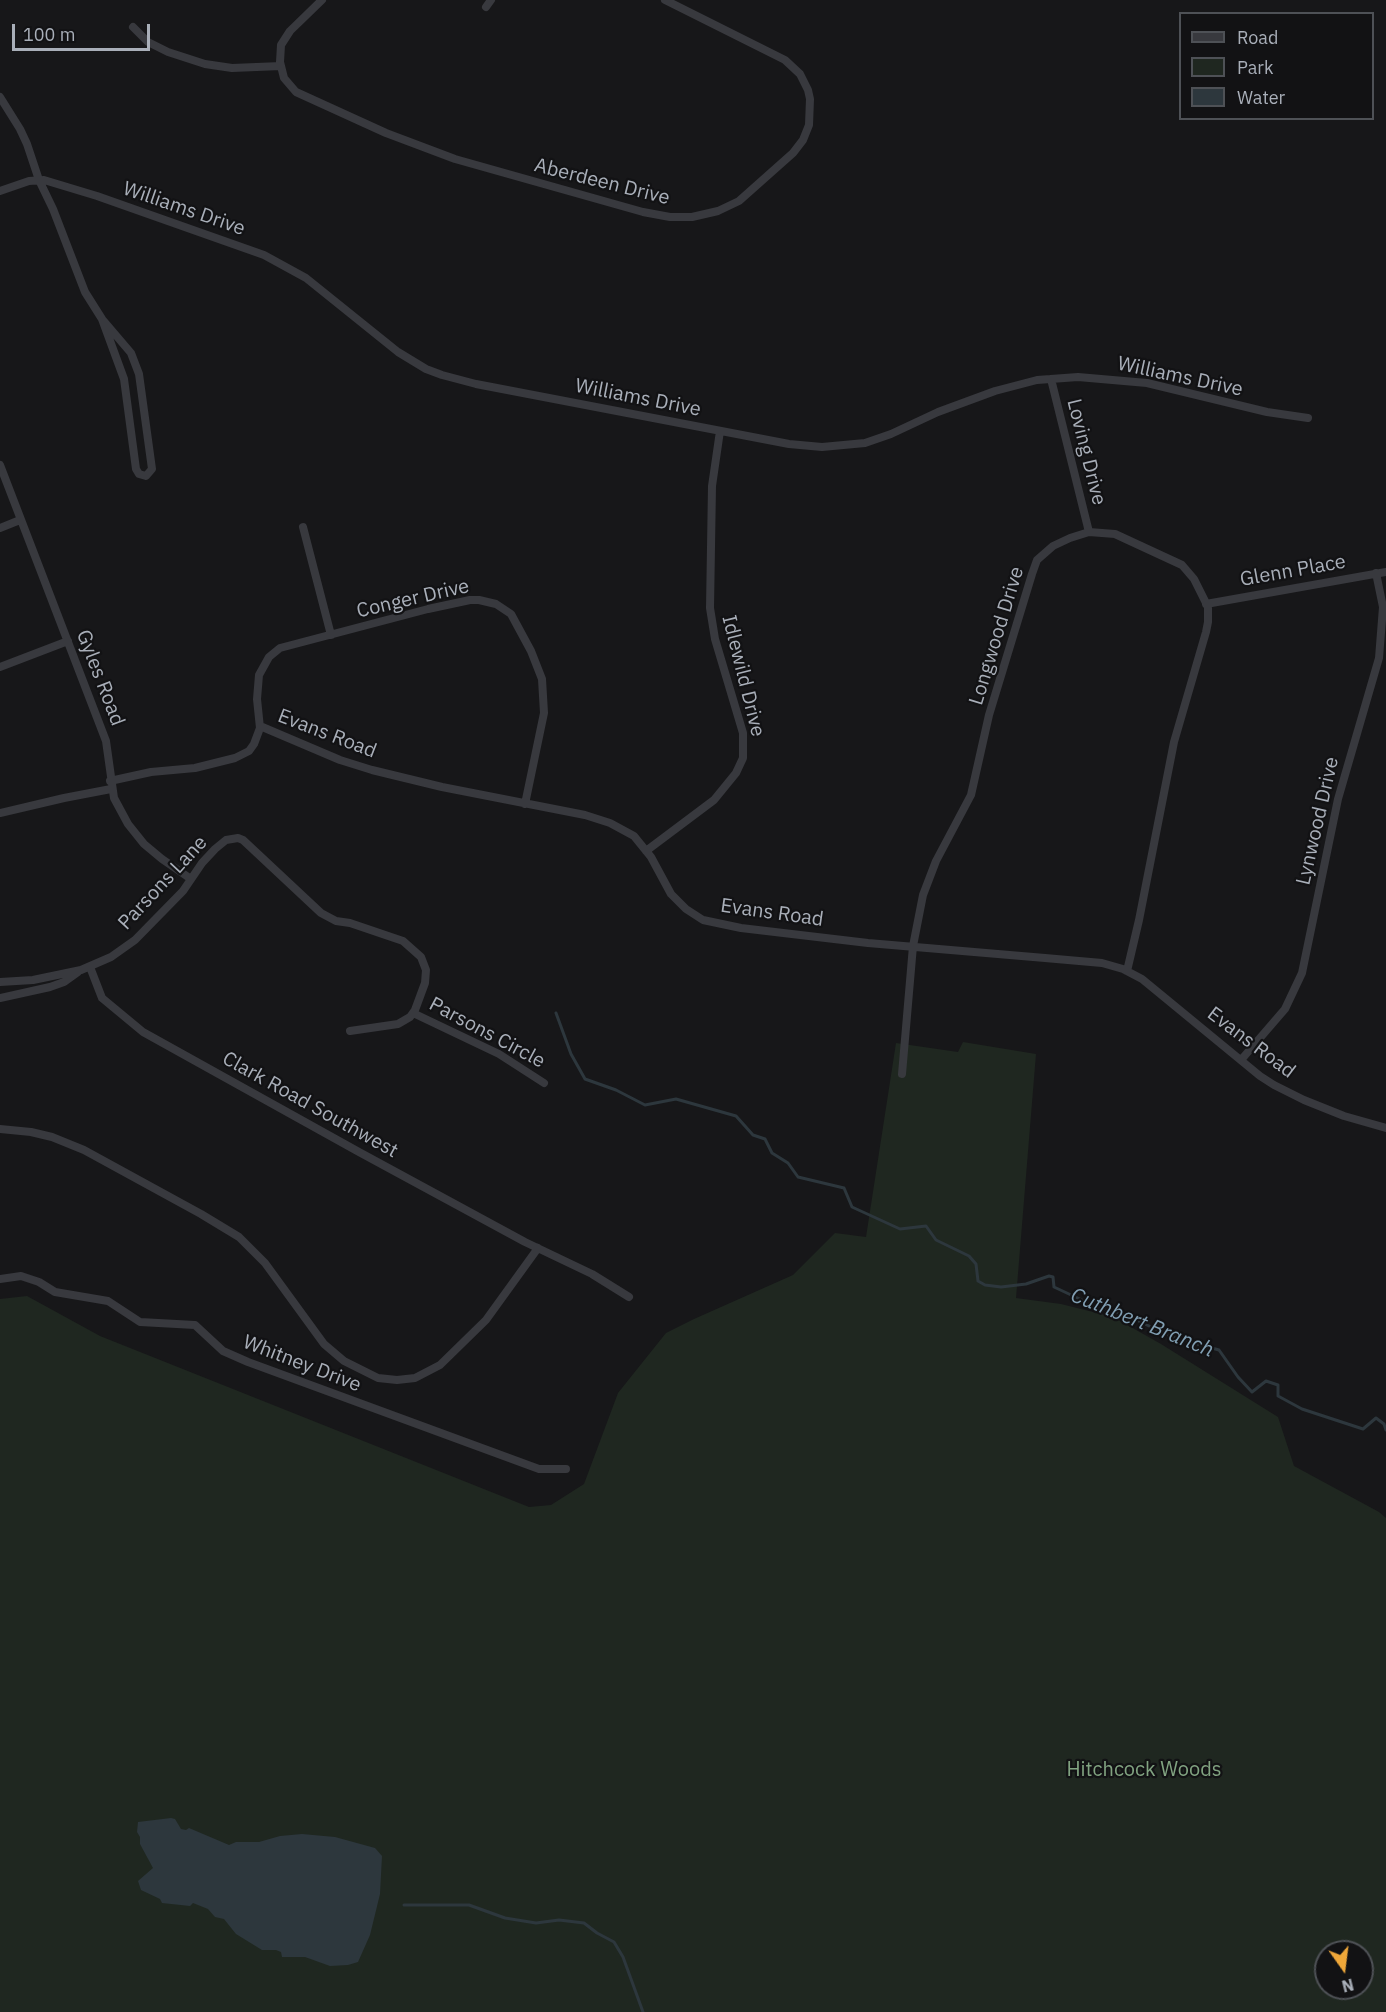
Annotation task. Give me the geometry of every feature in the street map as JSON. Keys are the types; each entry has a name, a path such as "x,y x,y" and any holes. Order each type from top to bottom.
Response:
{"street":[{"path":"133,27 148,42 168,52 205,64 232,68 281,66 280,51 283,39 322,0"},
{"name":"Aberdeen Drive","path":"281,66 284,78 296,92 386,133 437,153 594,199 670,217 692,217 718,211 738,201 793,153 803,140 809,125 810,99 800,74 785,60 665,0"},
{"path":"0,98 20,129 85,292 102,319 131,353 139,374 152,469 146,476 140,474 136,469 124,379 102,319"},
{"name":"Williams Drive","path":"0,191 23,182 39,180 97,196 279,261 306,278 398,352 426,369 442,375 476,384 806,446 851,446 878,439 938,412 1018,384 1078,377 1147,382 1267,412 1308,418"},
{"name":"Loving Drive","path":"1051,379 1089,532"},
{"name":"Idlewild Drive","path":"646,851 714,800 736,773 743,758 743,733 715,639 710,608 712,486 720,431"},
{"name":"Gyles Road","path":"0,465 106,741 111,785 121,813 140,840 154,854 191,879"},
{"path":"0,528 20,520"},
{"path":"303,527 331,635"},
{"name":"Longwood Drive","path":"902,1074 913,946 919,910 927,881 972,789 989,716 1037,560 1053,546 1089,532 1115,534 1182,565 1194,579 1206,604 1208,622 1174,742 1127,970"},
{"name":"Glenn Place","path":"1206,604 1381,572"},
{"name":"Lynwood Drive","path":"1241,1060 1285,1008 1295,992 1302,973 1338,799 1379,658 1383,607 1381,572"},
{"name":"Conger Drive","path":"260,726 257,684 259,675 269,657 280,648 470,600 488,601 510,614 531,651 544,690 544,713 525,804"},
{"path":"0,667 68,641"},
{"name":"Evans Road","path":"0,813 64,798 151,772 195,768 235,758 249,751 260,726 340,760 372,770 604,821 634,836 646,851 671,894 686,909 703,920 753,929 868,943 1102,963 1127,970 1142,979 1274,1085 1352,1118 1386,1128"},
{"name":"Parsons Lane","path":"85,968 111,957 135,940 183,891 202,863 215,849 230,839 243,840 321,914 336,921 350,923 403,941 415,950 424,963 426,976 423,992 413,1013"},
{"path":"0,982 33,980 85,968"},
{"path":"0,998 50,987 64,982 85,968"},
{"name":"Clark Road Southwest","path":"85,968 102,998 143,1032 358,1152 592,1275 629,1297"},
{"path":"350,1031 398,1024 413,1013"},
{"name":"Parsons Circle","path":"413,1013 499,1054 544,1083"},
{"path":"0,1129 52,1137 84,1150 239,1237 265,1263 324,1344 344,1361 378,1378 397,1380 415,1378 440,1365 486,1320 538,1248"},
{"name":"Whitney Drive","path":"0,1279 21,1276 39,1282 55,1292 108,1301 140,1322 195,1325 223,1351 248,1362 539,1469 566,1469"}],"green space":[{"name":"Hitchcock Woods","path":"963,1042 1036,1054 1016,1298 1061,1304 1113,1317 1161,1344 1278,1417 1294,1466 1386,1518 1386,2012 0,2012 0,1299 27,1296 100,1336 529,1507 551,1505 584,1484 618,1393 666,1333 793,1275 835,1233 866,1237 896,1043 958,1052"}],"water":[{"path":"175,1819 181,1829 189,1828 229,1845 236,1842 259,1842 280,1836 302,1834 335,1837 375,1848 382,1856 380,1894 370,1935 358,1962 330,1966 305,1957 282,1957 281,1952 262,1950 236,1934 224,1919 215,1917 208,1909 193,1903 190,1906 162,1903 160,1899 141,1890 138,1881 153,1868 140,1844 137,1832 138,1822"}],"waterway":[{"name":"Cuthbert Branch","path":"556,1013 571,1054 585,1079 616,1090 645,1105 676,1099 736,1116 753,1135 765,1139 772,1153 788,1163 798,1177 844,1188 852,1207 900,1229 926,1226 936,1240 969,1256 976,1264 978,1281 985,1285 1001,1287 1053,1277 1054,1287 1099,1308 1124,1314 1172,1337 1219,1350 1252,1392 1266,1381 1278,1385 1278,1396 1302,1409 1363,1429 1376,1418 1384,1424 1386,1430"},
{"path":"404,1905 469,1905 505,1918 536,1923 559,1920 584,1923 614,1942 623,1957 643,2012"}]}
